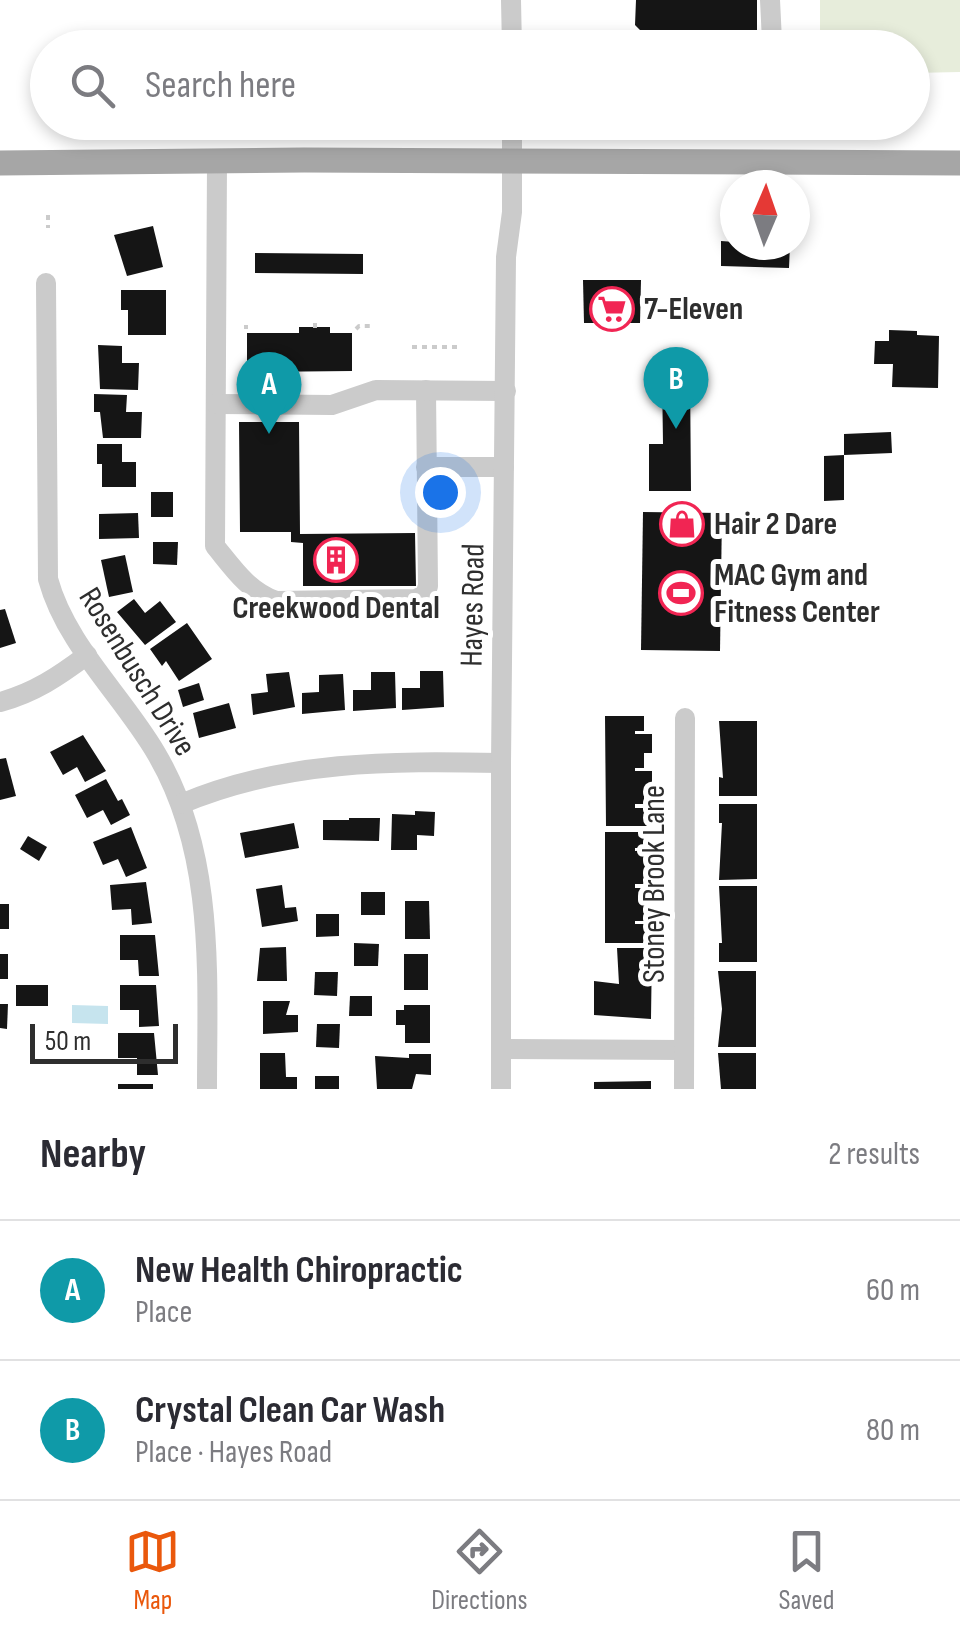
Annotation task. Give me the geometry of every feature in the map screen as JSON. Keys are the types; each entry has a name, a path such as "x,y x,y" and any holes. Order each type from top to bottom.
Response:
{"main road":[{"path":"0,163 960,163"}],"street":[{"path":"511,0 512,30"},
{"path":"770,0 771,30"},
{"name":"Hayes Road","path":"502,1089 506,256 512,212 512,140"},
{"path":"217,162 215,546 259,595 276,600 416,599 425,595 426,390"},
{"name":"Rosenbusch Drive","path":"46,283 48,579 60,614 158,756 181,804 207,933 206,1089"},
{"path":"216,404 332,405 376,390 506,390"},
{"path":"426,467 504,467"},
{"path":"0,702 23,696 52,681 87,655"},
{"name":"Stoney Brook Lane","path":"684,1089 685,718"},
{"path":"181,804 254,778 343,763 501,763"},
{"path":"502,1049 684,1050"}],"path":[{"path":"48,215 48,228"},
{"path":"356,330 371,325"},
{"path":"412,346 460,347"}],"green space":[{"path":"820,0 960,0 960,72 930,73 930,30 820,30"}],"water":[{"path":"72,1005 108,1006 108,1024 72,1023"}],"building":[{"path":"636,0 757,0 757,30 640,30 635,25"},
{"path":"153,226 163,267 127,276 114,235"},
{"path":"255,253 363,254 363,274 255,273"},
{"path":"721,260 789,260 789,268 721,266"},
{"name":"7-Eleven","path":"583,280 641,280 640,323 584,323"},
{"path":"121,290 166,290 166,335 128,335 128,310 121,310"},
{"path":"299,327 330,327 330,333 352,333 352,371 247,372 247,333 299,333"},
{"path":"889,330 939,336 938,388 892,387 893,364 874,364 875,341 889,341"},
{"path":"98,345 122,346 122,363 139,363 138,390 100,389"},
{"path":"662,373 690,373 691,491 649,491 649,444 663,444"},
{"path":"94,394 127,395 126,412 142,412 141,438 103,438 100,412 94,412"},
{"path":"239,422 299,422 300,534 415,533 416,586 303,586 303,543 291,542 291,532 240,532"},
{"path":"891,432 892,453 844,455 844,434"},
{"path":"97,444 122,444 122,462 136,462 136,487 102,487"},
{"path":"844,455 844,500 824,501 824,456"},
{"path":"151,492 173,492 173,517 151,517"},
{"name":"MAC Gym and Fitness Center","path":"643,512 722,513 720,651 641,650"},
{"path":"138,513 139,538 99,539 99,514"},
{"path":"153,542 178,542 177,565 153,564"},
{"path":"125,555 133,592 109,597 101,560"},
{"path":"134,599 145,613 160,601 176,622 145,645 117,612"},
{"path":"5,609 16,643 0,648 0,610"},
{"path":"187,623 212,659 179,681 166,661 162,666 150,649"},
{"path":"420,671 443,671 444,707 402,710 402,688 420,688"},
{"path":"289,672 295,707 253,715 251,694 268,692 266,674"},
{"path":"371,672 395,672 396,708 353,711 353,690 371,690"},
{"path":"343,674 345,710 302,714 302,693 319,692 319,675"},
{"path":"199,683 204,700 183,707 178,690"},
{"path":"229,703 236,728 199,738 193,713"},
{"path":"605,716 644,716 644,731 635,734 652,734 652,753 644,753 644,768 635,771 652,771 652,790 644,790 644,804 635,804 635,808 652,808 652,826 606,826"},
{"path":"719,721 757,721 757,796 719,796 719,777 723,778"},
{"path":"83,735 106,771 85,782 77,767 63,775 50,752"},
{"path":"6,758 16,796 0,800 0,759"},
{"path":"106,779 130,815 111,825 103,810 87,818 75,795"},
{"path":"719,804 757,804 757,879 719,880"},
{"path":"415,811 435,812 434,836 417,835 417,850 391,850 392,814 415,815"},
{"path":"380,818 379,841 323,840 323,820"},
{"path":"294,823 299,848 245,858 240,833"},
{"path":"131,827 147,868 126,877 118,859 103,865 93,842"},
{"path":"605,832 644,832 644,848 635,851 652,850 652,869 644,869 644,884 635,884 635,888 651,888 652,906 644,907 644,921 635,924 652,924 652,943 605,943"},
{"path":"28,836 47,847 39,861 20,849"},
{"path":"146,882 152,923 132,925 131,909 112,910 110,885"},
{"path":"282,885 285,908 296,907 298,921 262,927 256,889"},
{"path":"719,886 757,886 757,962 719,962"},
{"path":"361,892 385,892 385,915 361,915"},
{"path":"405,901 429,901 430,939 405,939"},
{"path":"0,904 9,904 9,929 0,929"},
{"path":"316,914 339,914 339,936 316,937"},
{"path":"120,935 155,935 159,976 139,976 138,960 120,960"},
{"path":"354,943 379,944 378,966 354,966"},
{"path":"286,947 287,981 257,981 260,948"},
{"path":"617,948 652,948 651,1019 594,1015 594,981 619,984"},
{"path":"0,954 8,954 8,979 0,979"},
{"path":"404,954 428,954 428,990 404,990"},
{"path":"718,971 756,971 756,1047 718,1047 722,1009"},
{"path":"315,972 338,972 337,996 314,995"},
{"path":"16,985 48,985 48,1006 16,1006"},
{"path":"120,985 156,985 159,1026 139,1027 139,1010 120,1010"},
{"path":"350,996 372,996 372,1016 349,1016"},
{"path":"263,1001 290,1001 286,1015 298,1015 298,1032 263,1034"},
{"path":"0,1004 8,1004 7,1029 0,1028"},
{"path":"404,1005 430,1005 430,1043 405,1043 405,1025 396,1025 396,1010 404,1010"},
{"path":"317,1024 340,1024 339,1048 316,1047"},
{"path":"118,1033 154,1033 158,1075 137,1075 137,1058 118,1058"},
{"path":"260,1053 285,1053 286,1077 297,1077 297,1089 260,1089"},
{"path":"718,1053 756,1053 756,1089 721,1089"},
{"path":"409,1054 431,1054 431,1075 416,1074 412,1089 377,1089 375,1056 409,1058"},
{"path":"315,1076 339,1076 339,1089 315,1089"},
{"path":"651,1081 651,1089 594,1089 594,1082"},
{"path":"118,1084 153,1084 153,1089 118,1089"}],"place":[{"name":"7-Eleven","path":"612,309"},
{"name":"Crystal Clean Car Wash","path":"676,429"},
{"name":"New Health Chiropractic","path":"269,434"},
{"name":"Hair 2 Dare","path":"682,524"},
{"name":"Creekwood Dental","path":"336,560"},
{"name":"MAC Gym and Fitness Center","path":"681,593"}]}
